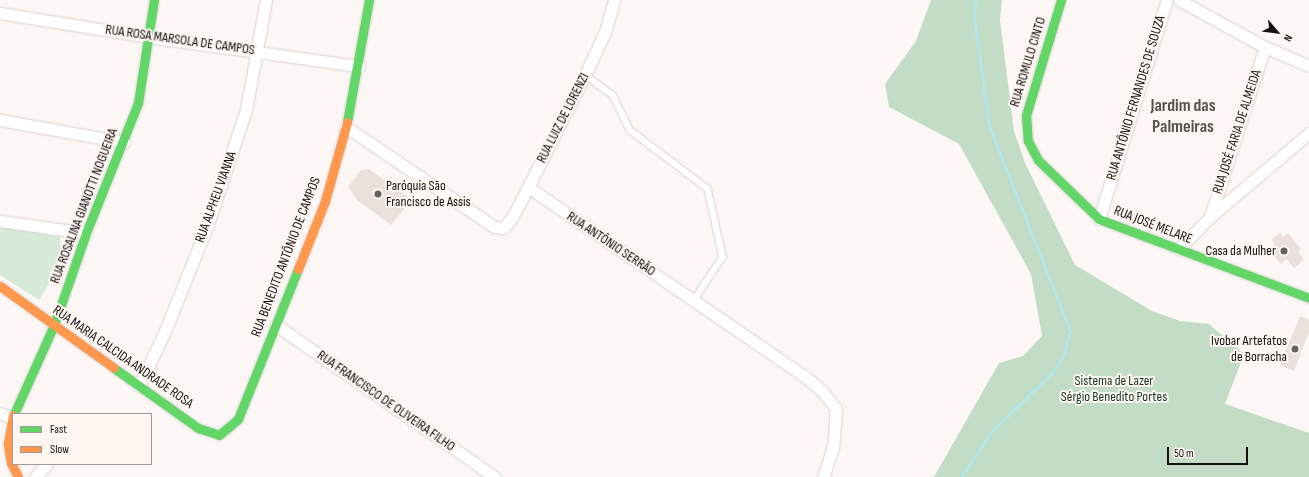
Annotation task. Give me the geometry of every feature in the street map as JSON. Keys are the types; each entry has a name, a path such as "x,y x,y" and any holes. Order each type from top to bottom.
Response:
{"street":[{"name":"RUA ROSALINA GIANOTTI NOGUEIRA","path":"14,413 54,325 86,233 124,142 138,103 154,0"},
{"name":"RUA ALPHEU VIANNA","path":"139,386 165,331 213,210 246,110 258,51 266,0"},
{"name":"RUA BENEDITO ANTÔNIO DE CAMPOS","path":"233,426 247,399 325,201 346,126 359,66 369,0"},
{"name":"RUA LUIZ DE LORENZI","path":"346,126 494,227 500,228 511,219 585,75 605,32 614,0"},
{"name":"RUA ROMULO CINTO","path":"1061,0 1026,115 1026,132 1038,160 1099,219"},
{"name":"RUA ANTÔNIO FERNANDES DE SOUZA","path":"1099,219 1167,0"},
{"path":"1179,0 1265,47 1309,66"},
{"name":"RUA ROSA MARSOLA DE CAMPOS","path":"0,13 149,37 359,66"},
{"name":"RUA JOSÉ FARIA DE ALMEIDA","path":"1210,217 1265,47"},
{"path":"0,120 124,142"},
{"path":"1179,249 1210,217 1309,133"},
{"name":"RUA ANTÔNIO SERRÃO","path":"528,187 807,378 836,408 833,447 823,477"},
{"name":"RUA JOSÉ MELARE","path":"1099,219 1309,298"},
{"path":"0,221 86,233"},
{"name":"RUA MARIA CALCIDA ANDRADE ROSA","path":"0,286 139,386 204,430 219,435 233,426"},
{"name":"RUA FRANCISCO DE OLIVEIRA FILHO","path":"276,325 495,477"},
{"path":"0,413 12,416"},
{"name":"RUA ROSALINA GIANOTTI NOGUEIRA","path":"12,422 8,444 11,463 18,477"},
{"path":"35,477 46,465"}],"lane":[{"path":"585,75 613,96 630,130 708,189 723,257 694,301"}],"green space":[{"name":"Sistema de Lazer Sérgio Benedito Portes","path":"931,0 1002,0 1000,20 1014,131 1025,163 1075,265 1152,311 1180,321 1209,324 1244,354 1225,404 1309,433 1309,477 934,477 999,363 1023,356 1042,336 1031,274 959,144 889,107 885,84 916,41"},
{"path":"0,226 60,237 61,254 55,274 39,300 0,275"}],"building":[{"name":"Paróquia São Francisco de Assis","path":"369,169 412,200 391,225 357,200 348,187 361,170"},
{"name":"Casa da Mulher","path":"1280,233 1283,237 1288,233 1301,249 1298,252 1304,260 1294,268 1286,259 1281,264 1269,250 1275,244 1271,240"},
{"name":"Ivobar Artefatos de Borracha","path":"1300,316 1309,320 1309,332 1294,371 1280,365"}],"waterway":[{"path":"961,477 992,431 1052,373 1063,356 1070,331 989,125 974,17 975,0"}],"traffic: fast":[{"path":"14,413 54,325 86,233 138,103 154,0"},
{"path":"347,122 369,0"},
{"path":"1061,0 1026,115 1028,141 1038,160 1099,219 1309,298"},
{"path":"114,368 198,428 219,435 238,419 298,269"}],"traffic: slow":[{"path":"298,269 325,201 347,122"},
{"path":"0,286 114,368"},
{"path":"12,421 8,444 12,465"},
{"path":"12,465 18,477"}],"place":[{"name":"Paróquia São Francisco de Assis","path":"378,194"},
{"name":"Casa da Mulher","path":"1284,251"},
{"name":"Ivobar Artefatos de Borracha","path":"1295,349"}],"district":[{"name":"Jardim das Palmeiras","path":"1183,117"}]}
